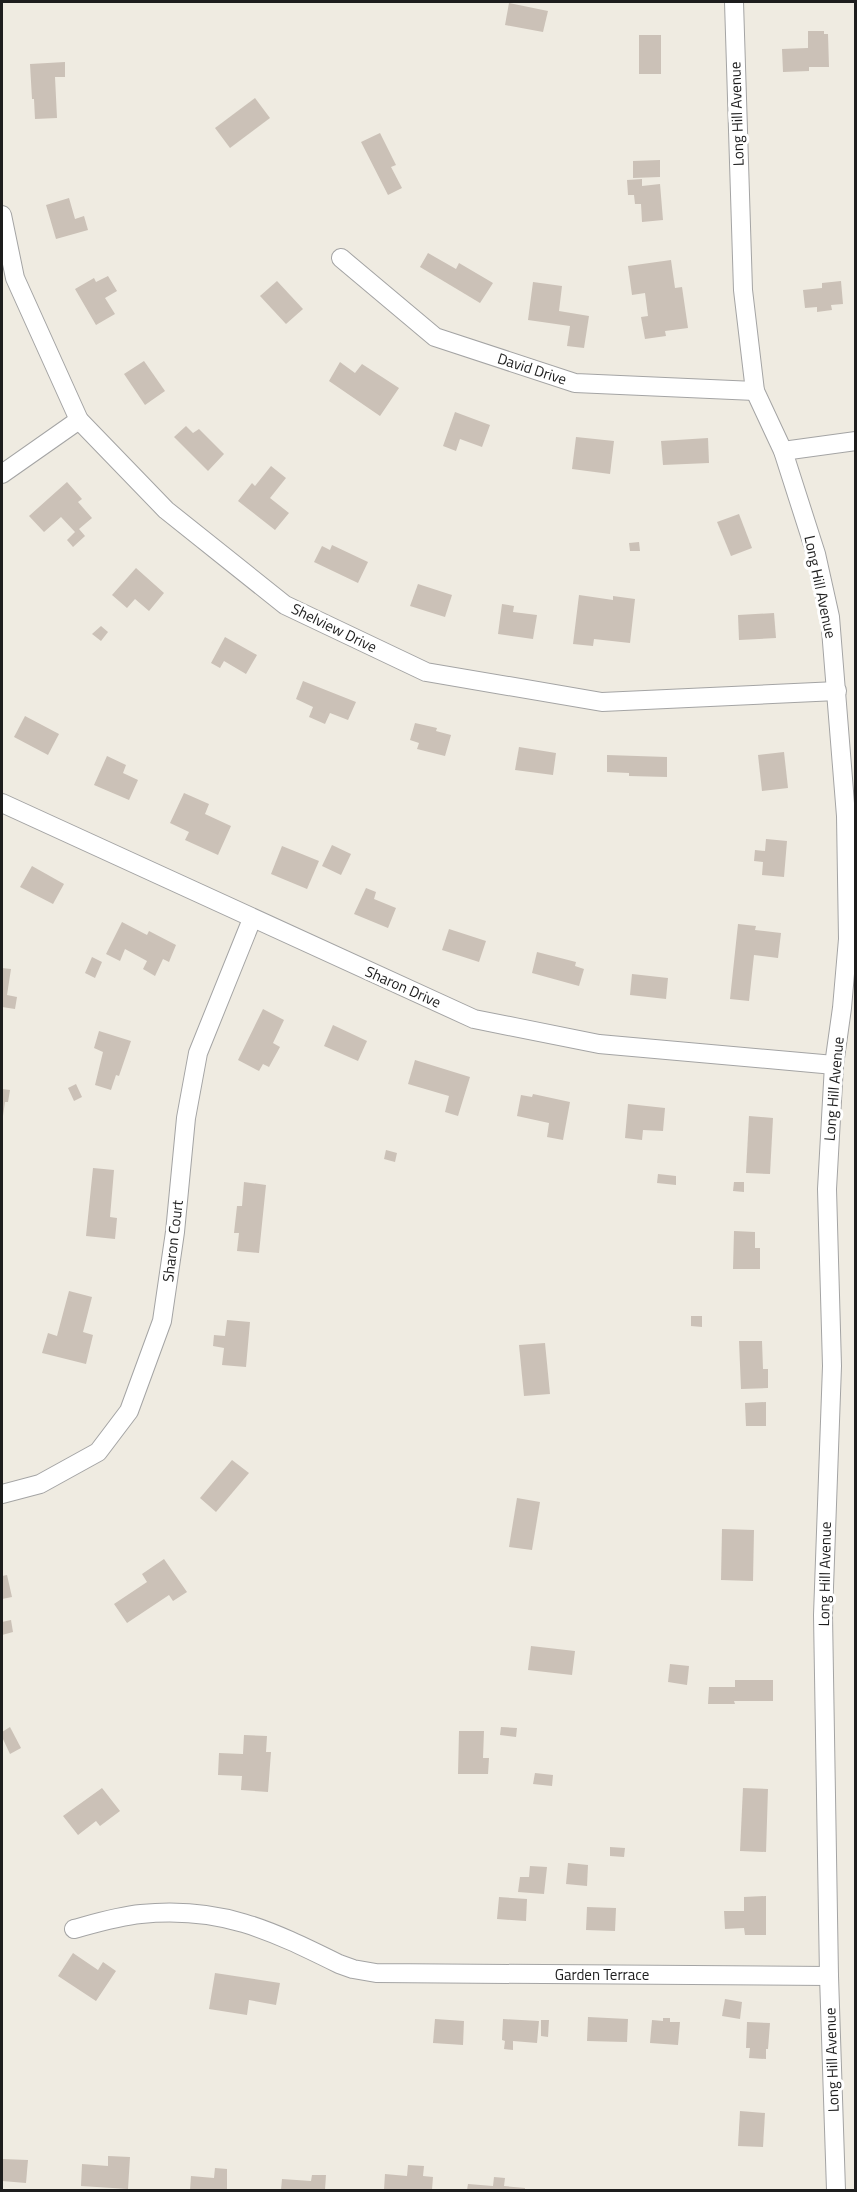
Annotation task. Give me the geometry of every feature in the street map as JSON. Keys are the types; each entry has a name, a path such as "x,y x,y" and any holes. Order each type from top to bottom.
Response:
{"street":[{"name":"Long Hill Avenue","path":"734,2 743,290 755,391 783,451 816,554 830,616 846,816 848,939 834,1065 827,1189 832,1366 823,1615 829,1976 836,2190"},
{"name":"Shelview Drive","path":"2,215 15,278 79,420 166,510 285,605 426,672 602,702 837,691"},
{"name":"David Drive","path":"341,258 435,337 565,380 575,383 755,391"},
{"path":"2,474 79,420"},
{"path":"783,451 855,441"},
{"name":"Sharon Drive","path":"2,802 474,1020 599,1044 834,1065"},
{"name":"Sharon Court","path":"2,1494 40,1484 98,1452 129,1411 162,1321 175,1232 186,1118 198,1053 252,919"},
{"name":"Garden Terrace","path":"74,1929 140,1914 187,1912 216,1915 252,1924 346,1966 376,1973 829,1976"}],"building":[{"path":"509,3 548,11 543,32 505,25"},
{"path":"808,31 824,31 824,34 828,34 829,67 809,67 809,71 783,72 782,49 808,48"},
{"path":"639,35 661,35 661,74 639,74"},
{"path":"65,62 65,77 55,77 57,118 35,119 30,64"},
{"path":"255,98 270,118 230,148 215,128"},
{"path":"380,133 396,165 391,167 402,188 388,195 361,142"},
{"path":"660,160 660,177 633,178 633,161"},
{"path":"642,179 642,186 660,184 663,220 642,222 641,204 635,204 634,195 628,195 627,180"},
{"path":"69,198 75,219 84,216 88,230 56,239 46,205"},
{"path":"428,253 456,269 459,263 493,283 480,303 420,267"},
{"path":"671,260 675,288 682,287 688,328 665,331 666,336 645,339 641,317 648,316 645,293 632,295 628,266"},
{"path":"108,276 117,291 105,298 115,314 96,325 75,289 94,278 96,282"},
{"path":"277,281 303,309 286,324 260,296"},
{"path":"841,281 843,304 831,305 832,310 817,312 817,307 805,308 803,290 822,288 822,283"},
{"path":"533,282 562,286 559,311 589,316 584,348 567,346 570,326 528,320"},
{"path":"144,361 165,391 145,405 124,374"},
{"path":"340,362 355,373 362,364 399,388 380,416 329,381"},
{"path":"455,412 490,425 482,447 460,439 456,451 443,446"},
{"path":"186,426 193,433 199,429 224,454 208,471 174,437"},
{"path":"576,437 614,441 610,474 572,469"},
{"path":"708,438 709,463 663,465 661,441"},
{"path":"271,466 286,478 270,498 289,513 275,530 238,501 252,483 255,486"},
{"path":"67,482 82,499 78,502 92,518 79,529 85,536 73,547 67,540 75,532 61,517 44,532 29,516"},
{"path":"739,514 752,548 731,556 717,522"},
{"path":"639,542 640,551 630,551 629,543"},
{"path":"332,545 368,562 358,583 314,562 322,546 330,550"},
{"path":"136,568 164,593 149,611 135,599 127,608 112,595"},
{"path":"418,584 452,595 445,617 410,606"},
{"path":"579,595 613,600 613,596 635,599 630,643 594,639 593,646 573,644"},
{"path":"502,604 514,606 513,612 537,615 533,639 498,634"},
{"path":"774,613 776,638 739,640 738,615"},
{"path":"101,626 108,632 101,641 92,634"},
{"path":"225,637 257,655 246,674 224,661 220,668 211,663"},
{"path":"303,681 356,702 348,720 330,713 325,724 309,717 313,707 296,699"},
{"path":"25,716 59,734 48,755 14,737"},
{"path":"415,723 437,728 436,731 451,735 445,756 417,749 419,743 410,740"},
{"path":"519,747 556,753 553,775 515,770"},
{"path":"784,752 788,788 762,791 758,755"},
{"path":"607,755 667,757 667,777 629,776 629,773 607,772"},
{"path":"107,756 126,765 123,773 138,780 129,800 94,785"},
{"path":"184,793 209,804 205,814 231,826 218,855 185,840 189,832 170,823"},
{"path":"766,839 787,841 784,877 762,875 763,862 754,861 755,850 765,851"},
{"path":"332,845 351,854 341,875 322,866"},
{"path":"282,846 319,861 307,889 271,874"},
{"path":"32,866 64,884 53,904 20,887"},
{"path":"366,888 376,892 374,899 396,908 388,928 354,914"},
{"path":"122,922 147,935 149,931 176,945 169,962 163,959 155,976 143,969 147,961 125,949 120,961 106,954"},
{"path":"738,924 756,926 755,930 781,933 778,958 754,955 749,1001 730,999"},
{"path":"449,929 486,941 479,962 442,950"},
{"path":"537,952 576,962 575,966 584,969 579,986 532,973"},
{"path":"92,957 102,962 95,978 85,973"},
{"path":"2,968 11,969 7,995 17,997 15,1009 2,1007"},
{"path":"632,974 668,978 666,999 630,995"},
{"path":"263,1009 284,1020 273,1043 280,1047 269,1067 263,1064 259,1071 238,1060"},
{"path":"333,1025 367,1041 358,1061 324,1046"},
{"path":"99,1031 131,1041 119,1076 116,1075 111,1090 95,1085 103,1052 94,1048"},
{"path":"415,1060 470,1077 458,1116 445,1112 449,1096 408,1084"},
{"path":"76,1084 82,1097 74,1101 68,1088"},
{"path":"2,1089 10,1090 3,1116"},
{"path":"533,1094 570,1102 563,1140 547,1137 549,1123 517,1116 521,1095 532,1097"},
{"path":"628,1104 665,1108 663,1131 643,1130 642,1140 625,1138"},
{"path":"749,1116 773,1118 770,1174 746,1173"},
{"path":"386,1150 397,1153 395,1162 384,1159"},
{"path":"93,1168 114,1170 110,1217 117,1218 115,1239 86,1236"},
{"path":"658,1174 676,1176 676,1185 657,1183"},
{"path":"244,1182 266,1185 259,1253 237,1251 239,1233 234,1233 237,1206 242,1206"},
{"path":"734,1182 744,1182 744,1192 733,1191"},
{"path":"734,1231 755,1232 755,1248 760,1248 760,1269 733,1269"},
{"path":"69,1291 92,1297 83,1332 93,1335 86,1364 42,1353 48,1333 57,1336"},
{"path":"691,1316 702,1316 702,1327 691,1326"},
{"path":"227,1320 250,1322 246,1367 222,1365 224,1348 213,1346 214,1335 225,1336"},
{"path":"739,1341 762,1341 763,1369 768,1369 768,1388 741,1389"},
{"path":"545,1343 550,1394 524,1396 519,1345"},
{"path":"766,1402 766,1426 746,1426 745,1403"},
{"path":"232,1460 249,1473 216,1512 200,1498"},
{"path":"517,1498 540,1502 532,1550 509,1547"},
{"path":"722,1529 754,1530 753,1581 721,1580"},
{"path":"164,1559 187,1592 173,1601 169,1595 127,1623 114,1604 147,1582 142,1574"},
{"path":"7,1575 12,1597 2,1599 2,1576"},
{"path":"11,1620 13,1632 2,1635 2,1622"},
{"path":"531,1646 575,1651 572,1675 528,1670"},
{"path":"670,1664 689,1666 687,1685 668,1682"},
{"path":"735,1680 773,1680 773,1701 708,1704 709,1687 735,1687"},
{"path":"10,1727 21,1748 10,1754 2,1732"},
{"path":"501,1727 517,1728 516,1737 500,1735"},
{"path":"459,1731 484,1731 483,1758 489,1758 488,1774 458,1774"},
{"path":"244,1735 267,1736 266,1752 271,1752 268,1792 241,1790 242,1776 218,1775 219,1753 243,1754"},
{"path":"535,1773 553,1775 552,1786 533,1784"},
{"path":"102,1788 120,1811 100,1826 96,1821 78,1835 63,1816"},
{"path":"743,1788 768,1789 766,1852 740,1851"},
{"path":"610,1847 625,1848 624,1857 610,1856"},
{"path":"568,1863 588,1865 587,1886 566,1884"},
{"path":"530,1866 547,1867 544,1894 518,1892 520,1877 529,1877"},
{"path":"766,1896 766,1935 745,1935 744,1928 725,1929 724,1911 744,1911 744,1897"},
{"path":"499,1897 527,1899 526,1921 497,1919"},
{"path":"587,1907 616,1908 615,1931 586,1930"},
{"path":"73,1953 98,1970 103,1962 116,1971 96,2001 58,1976"},
{"path":"215,1973 280,1983 276,2005 249,2000 247,2015 209,2009"},
{"path":"725,1999 742,2002 740,2019 722,2016"},
{"path":"588,2017 628,2019 627,2042 587,2041"},
{"path":"663,2018 670,2018 670,2022 680,2022 678,2045 650,2043 652,2020 663,2021"},
{"path":"435,2019 464,2021 463,2045 433,2043"},
{"path":"503,2019 539,2021 537,2043 513,2041 513,2050 504,2049"},
{"path":"541,2020 549,2020 548,2037 541,2036"},
{"path":"747,2022 770,2023 766,2059 749,2058 750,2048 746,2048"},
{"path":"740,2111 765,2113 763,2147 738,2146"},
{"path":"108,2156 130,2157 128,2189 81,2186 82,2164 108,2166"},
{"path":"2,2159 28,2160 26,2183 2,2181"},
{"path":"408,2165 424,2166 423,2176 433,2177 432,2190 384,2190 385,2174 407,2176"},
{"path":"215,2168 227,2169 227,2190 190,2190 191,2176 214,2178"},
{"path":"312,2175 326,2175 325,2190 281,2190 282,2179 311,2181"},
{"path":"494,2177 505,2178 504,2186 525,2188 525,2190 467,2190 468,2184 493,2186"}]}
